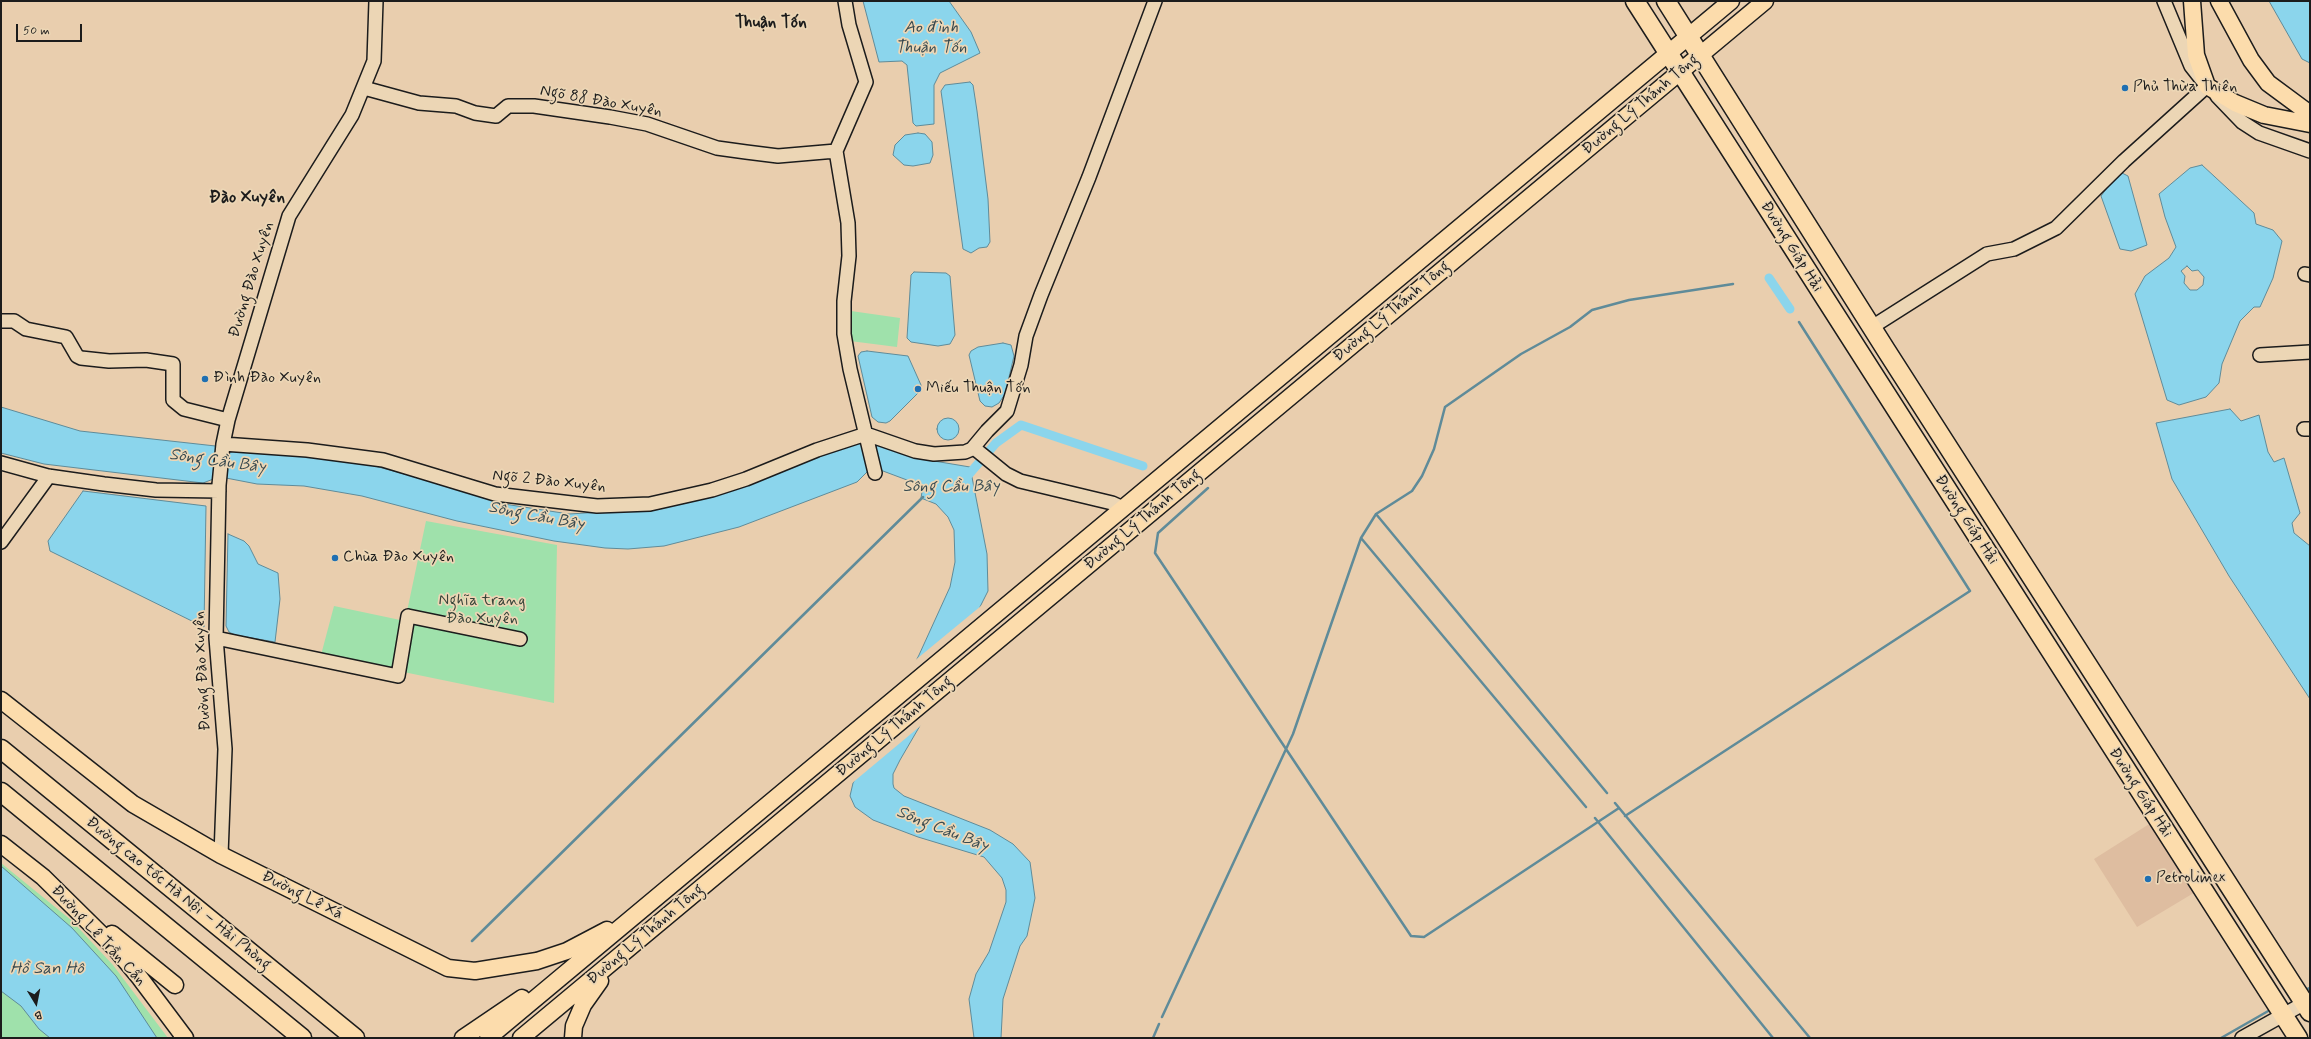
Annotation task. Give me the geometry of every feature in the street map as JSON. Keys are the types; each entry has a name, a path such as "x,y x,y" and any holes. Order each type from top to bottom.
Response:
{"highway":[{"name":"Đường Giáp Hải","path":"1635,1 1865,363 2298,1038"},
{"name":"Đường Giáp Hải","path":"1666,1 1690,36 1886,350 2308,1005"},
{"path":"1865,363 1886,350"},
{"name":"Đường cao tốc Hà Nội – Hải Phòng","path":"1,750 355,1038"},
{"name":"Đường cao tốc Hà Nội – Hải Phòng","path":"1,792 302,1038"}],"main road":[{"name":"Đường Lý Thánh Tông","path":"488,1038 1732,1"},
{"name":"Đường Lý Thánh Tông","path":"521,1038 1765,1"},
{"path":"2192,1 2196,55 2207,86 2235,103 2264,115 2310,124"},
{"path":"2219,1 2251,60 2268,83 2310,114"},
{"path":"1143,492 1157,508"},
{"name":"Đường Lê Xá","path":"1,700 133,804 221,855 440,965 457,970 483,970 537,961 566,951 635,916"},
{"path":"133,804 188,849"},
{"name":"Đường Lê Trần Cẩn","path":"1,844 43,878 115,948 140,978 185,1038"},
{"path":"699,862 714,878"},
{"path":"43,878 175,985"},
{"path":"573,1038 574,1026 583,1005 600,981 631,947"},
{"path":"463,1038 518,1000 553,984"},
{"path":"537,1038 553,1022 566,1002"}],"street":[{"name":"Đường Đào Xuyên","path":"221,855 225,749 216,638 219,488 223,444 228,420 289,216 352,115 364,88 375,55 376,1"},
{"path":"845,1 849,25 866,82 836,151 848,223 849,256 844,301 844,334 850,369 876,473"},
{"path":"977,450 986,431 1007,411 1021,365 1026,336 1040,295 1089,177 1155,1"},
{"path":"2164,1 2191,66 2207,86 2242,122 2259,133 2310,151"},
{"path":"1872,327 1987,254 2014,249 2056,228 2124,161 2207,86"},
{"name":"Ngõ 88 Đào Xuyên","path":"364,88 419,103 456,106 474,113 496,116 508,106 528,106 647,124 717,148 746,152 778,156 836,151"},
{"path":"1,321 14,321 26,329 66,337 77,356 81,358 109,361 146,360 172,364 173,400 184,409 228,420"},
{"path":"2260,355 2310,352"},
{"path":"867,437 915,451 934,454 977,450 995,465 1020,481 1112,503 1124,508"},
{"name":"Ngõ 2 Đào Xuyên","path":"223,444 307,450 383,460 495,494 604,506 650,504 712,490 746,479 817,450 867,437"},
{"path":"1,463 50,476 156,490 219,488"},
{"path":"1,542 50,476"},
{"path":"216,638 398,676 408,616 520,639"},
{"path":"2242,1038 2283,1015 2308,1005"}],"shaded area":[{"name":"Petrolimex","path":"2154,821 2197,891 2137,927 2094,859"}],"green space":[{"path":"851,311 900,318 897,347 850,341"},
{"name":"Nghĩa trang Đào Xuyên","path":"426,521 557,545 554,703 321,655 334,606 405,621"},
{"name":"Hồ San Hô","path":"1,863 71,920 113,965 168,1038 1,1038"}],"water":[{"name":"Ao đình Thuận Tốn","path":"863,1 949,1 971,32 980,53 940,73 934,85 934,124 916,126 913,123 907,65 902,61 879,62"},
{"path":"2269,1 2310,1 2310,63 2302,59"},
{"path":"970,82 973,85 977,111 988,199 990,242 987,247 979,248 971,253 963,249 941,91 945,85"},
{"path":"918,133 925,134 932,142 933,155 930,163 913,166 904,165 893,155 895,145 905,135"},
{"path":"2202,165 2254,213 2256,224 2273,230 2282,241 2273,278 2260,307 2254,307 2240,321 2222,364 2219,383 2206,397 2179,405 2167,400 2135,294 2145,276 2169,258 2176,247 2165,217 2159,194 2190,168","holes":["2187,266 2192,271 2198,270 2204,277 2203,285 2197,290 2190,290 2184,283 2185,276 2181,271"]},
{"path":"2122,173 2128,176 2147,245 2131,251 2120,249 2101,196 2115,177"},
{"path":"914,272 946,273 950,276 955,335 950,344 938,346 911,342 907,338 911,275"},
{"path":"1003,343 1011,345 1014,356 1005,394 999,403 992,407 985,406 980,401 969,355 971,351 978,347"},
{"path":"867,351 908,356 921,385 920,391 890,421 886,423 878,422 872,417 858,356 861,352"},
{"name":"Sông Cầu Bây","path":"1,407 80,431 360,462 434,482 504,504 569,514 651,509 707,498 862,441 934,461 970,467 987,554 988,591 921,724 893,774 893,784 894,788 904,796 990,830 1013,844 1030,862 1035,898 1027,936 1020,946 1003,999 1001,1038 974,1038 969,999 976,974 989,952 1006,902 1006,890 1002,878 984,857 918,837 873,820 855,807 850,796 853,783 919,655 950,587 955,562 954,530 948,517 936,504 921,498 923,486 875,468 868,471 857,482 739,527 664,546 628,549 605,548 554,541 457,521 362,496 304,486 257,484 226,478 216,478 203,483 44,464 1,453"},
{"path":"2230,409 2241,421 2259,415 2268,452 2274,462 2284,458 2300,513 2292,523 2294,533 2310,546 2310,699 2229,576 2172,479 2156,423"},
{"path":"948,418 956,421 959,429 956,437 948,440 940,437 937,429 940,421"},
{"path":"83,491 206,506 204,627 50,551 48,541"},
{"path":"228,534 244,541 249,546 258,564 278,573 280,599 275,642 235,635 229,632 226,626"},
{"name":"Hồ San Hô","path":"1,866 72,928 116,976 157,1038 50,1038 39,1029 21,1006 1,991"}],"pier":[{"path":"987,601 924,723 851,784 913,662"}],"waterway":[{"path":"1769,278 1790,309"},
{"path":"1162,1017 1293,734 1361,538 1376,514 1412,491 1422,476 1434,449 1445,407 1521,354 1570,327 1592,310 1629,300 1733,284"},
{"path":"1625,816 1970,591 1799,322"},
{"path":"964,480 996,443 1021,425 1143,466"},
{"path":"1208,488 1158,533 1155,553 1411,936 1424,937 1619,808"},
{"path":"472,941 923,497"},
{"path":"1376,514 1607,793"},
{"path":"1361,538 1586,807"},
{"path":"1615,803 1810,1038"},
{"path":"1595,818 1773,1038"},
{"path":"2305,990 2310,988"},
{"path":"2221,1038 2270,1010"},
{"path":"1153,1038 1159,1024"}],"place":[{"name":"Phủ Thừa Thiên","path":"2125,88"},
{"name":"Đình Đào Xuyên","path":"205,379"},
{"name":"Miếu Thuận Tốn","path":"918,389"},
{"name":"Chùa Đào Xuyên","path":"335,558"},
{"name":"Petrolimex","path":"2148,879"}],"district":[{"name":"Thuận Tốn","path":"771,23"},
{"name":"Đào Xuyên","path":"247,198"}]}
